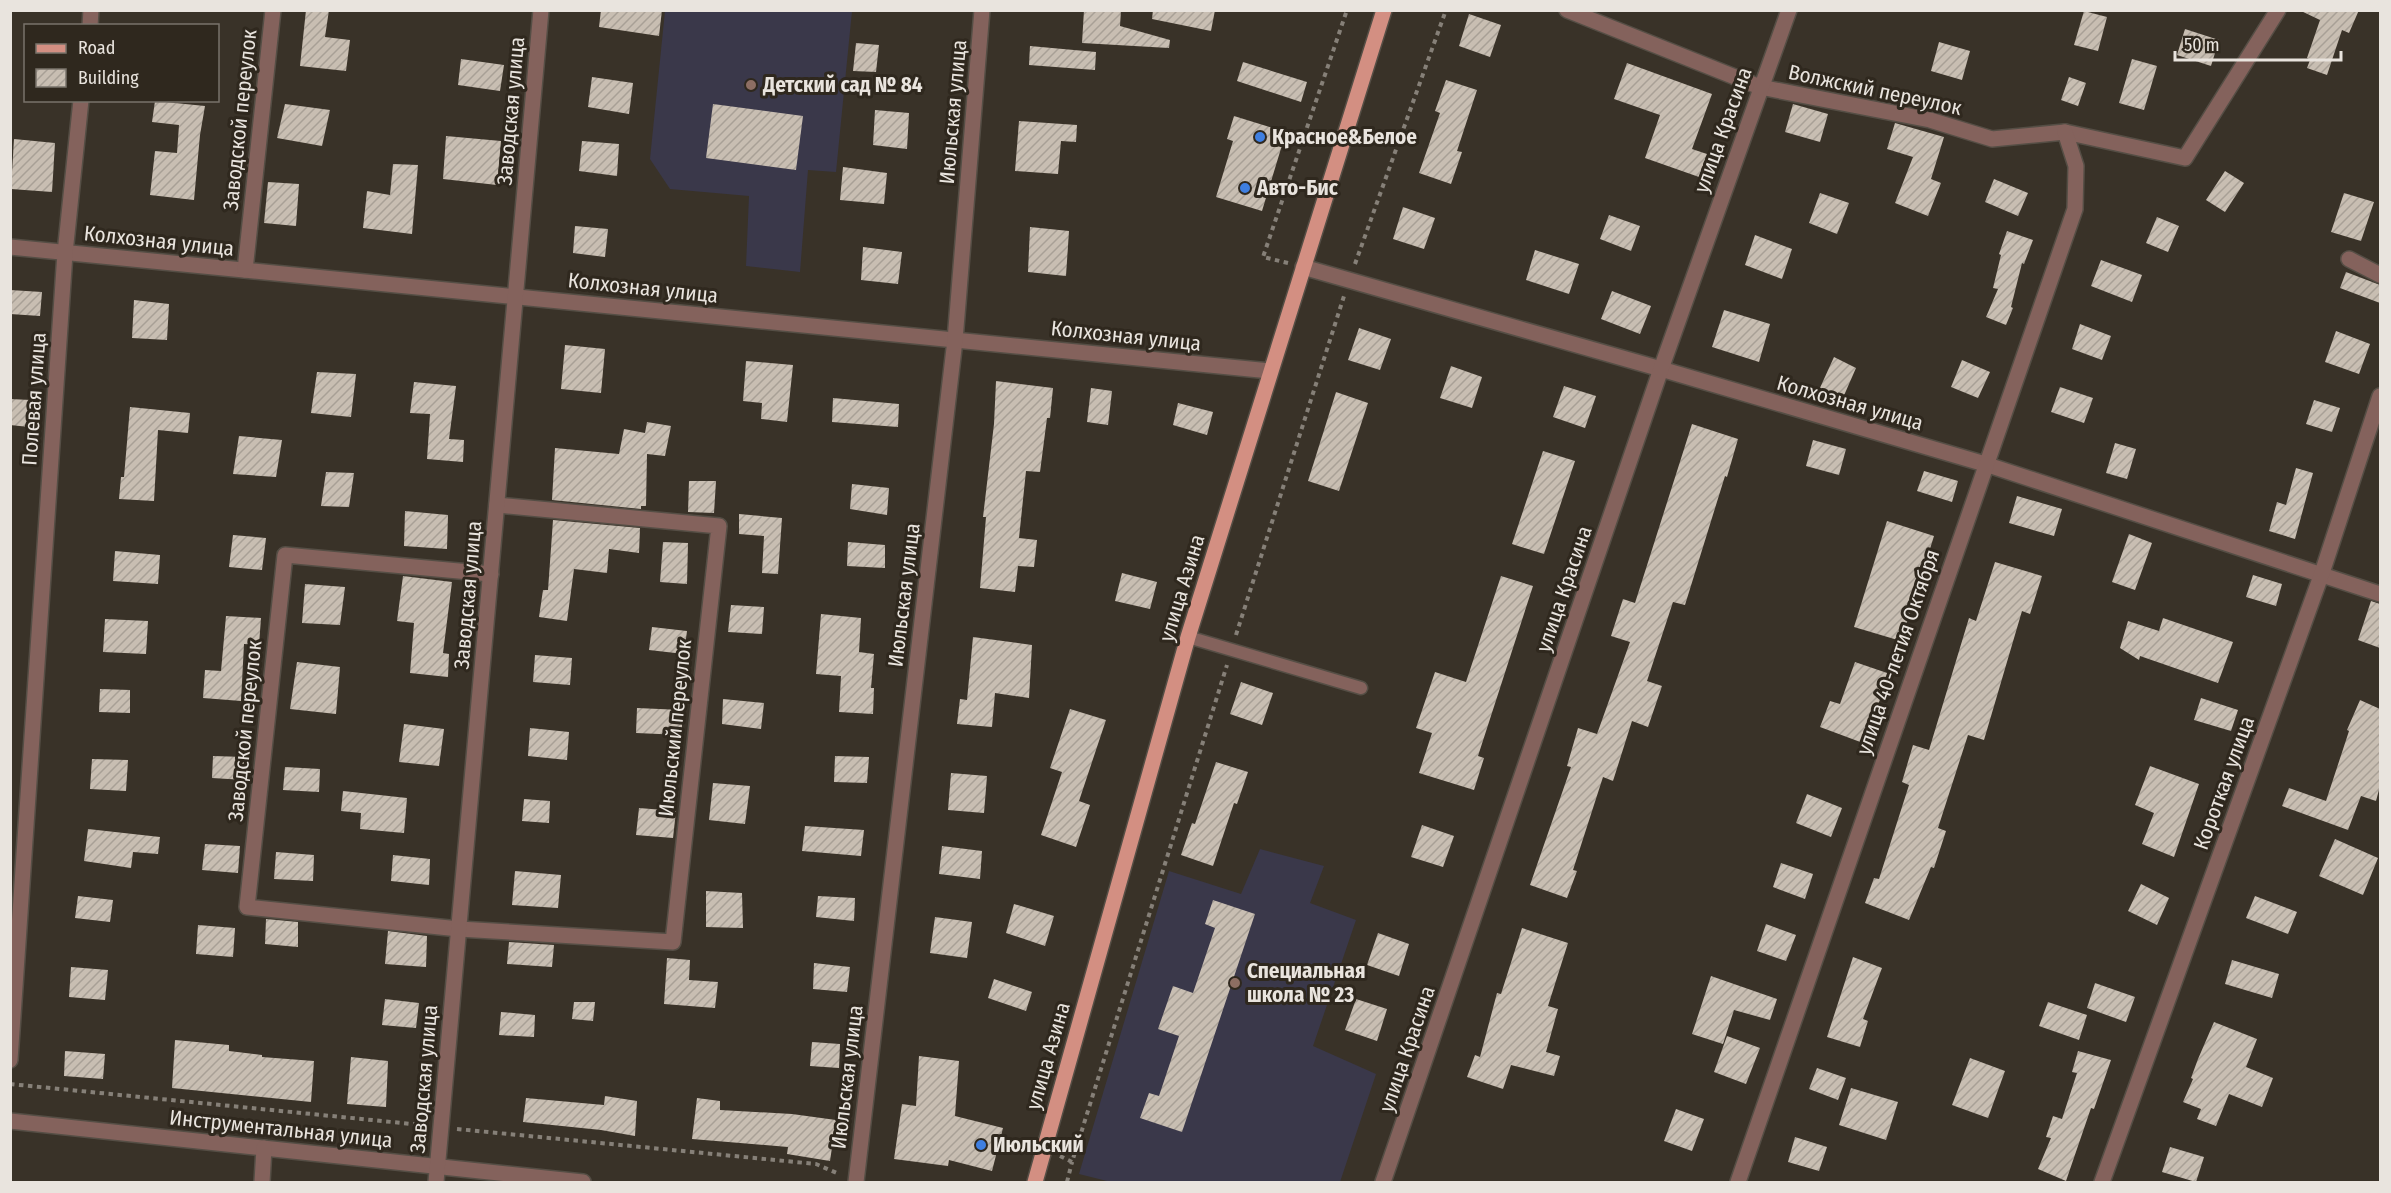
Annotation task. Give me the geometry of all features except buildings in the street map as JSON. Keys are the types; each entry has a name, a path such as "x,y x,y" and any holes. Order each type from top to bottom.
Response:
{"main road":[{"name":"улица Азина","path":"1035,1182 1188,637 1384,10"}],"street":[{"name":"Заводской переулок","path":"245,270 273,10"},
{"name":"Заводская улица","path":"437,1175 541,10"},
{"name":"Июльская улица","path":"856,1182 955,340 982,10"},
{"name":"Волжский переулок","path":"1567,10 1760,87 1930,120 1992,140 2065,132 2185,158 2278,10"},
{"name":"улица Красина","path":"1383,1182 1661,369 1789,10"},
{"name":"Полевая улица","path":"10,1060 65,253 81,102"},
{"name":"улица 40-летия Октября","path":"1738,1182 2075,209 2076,166 2065,132"},
{"name":"Колхозная улица","path":"10,247 1270,371"},
{"path":"2349,259 2380,275"},
{"name":"Колхозная улица","path":"1303,267 1985,464 2322,573 2380,594"},
{"name":"Короткая улица","path":"2102,1182 2322,573 2380,396"},
{"name":"Июльский переулок","path":"459,929 673,942 719,526 497,505"},
{"name":"Заводской переулок","path":"459,929 248,908 285,555 491,574"},
{"name":"Инструментальная улица","path":"10,1121 264,1148 437,1175 583,1182"},
{"path":"262,1182 264,1148"}],"lane":[{"path":"1188,637 1361,688"}],"path":[{"path":"1303,267 1263,257 1347,10"},
{"path":"1067,1182 1071,1162 1349,281 1446,10"},
{"path":"1044,1148 1071,1162"}],"shaded area":[{"name":"Детский сад № 84","path":"665,11 852,11 836,172 808,170 800,272 746,266 749,196 670,189 650,159"},
{"name":"Специальная школа № 23","path":"1260,849 1324,866 1310,903 1356,920 1313,1046 1376,1074 1340,1182 1111,1182 1079,1174 1169,871 1241,894"}],"place":[{"name":"Детский сад № 84","path":"751,85"},
{"name":"Красное&Белое","path":"1260,137"},
{"name":"Авто-Бис","path":"1245,188"},
{"name":"Специальная школа № 23","path":"1235,983"},
{"name":"Июльский","path":"981,1145"}]}
